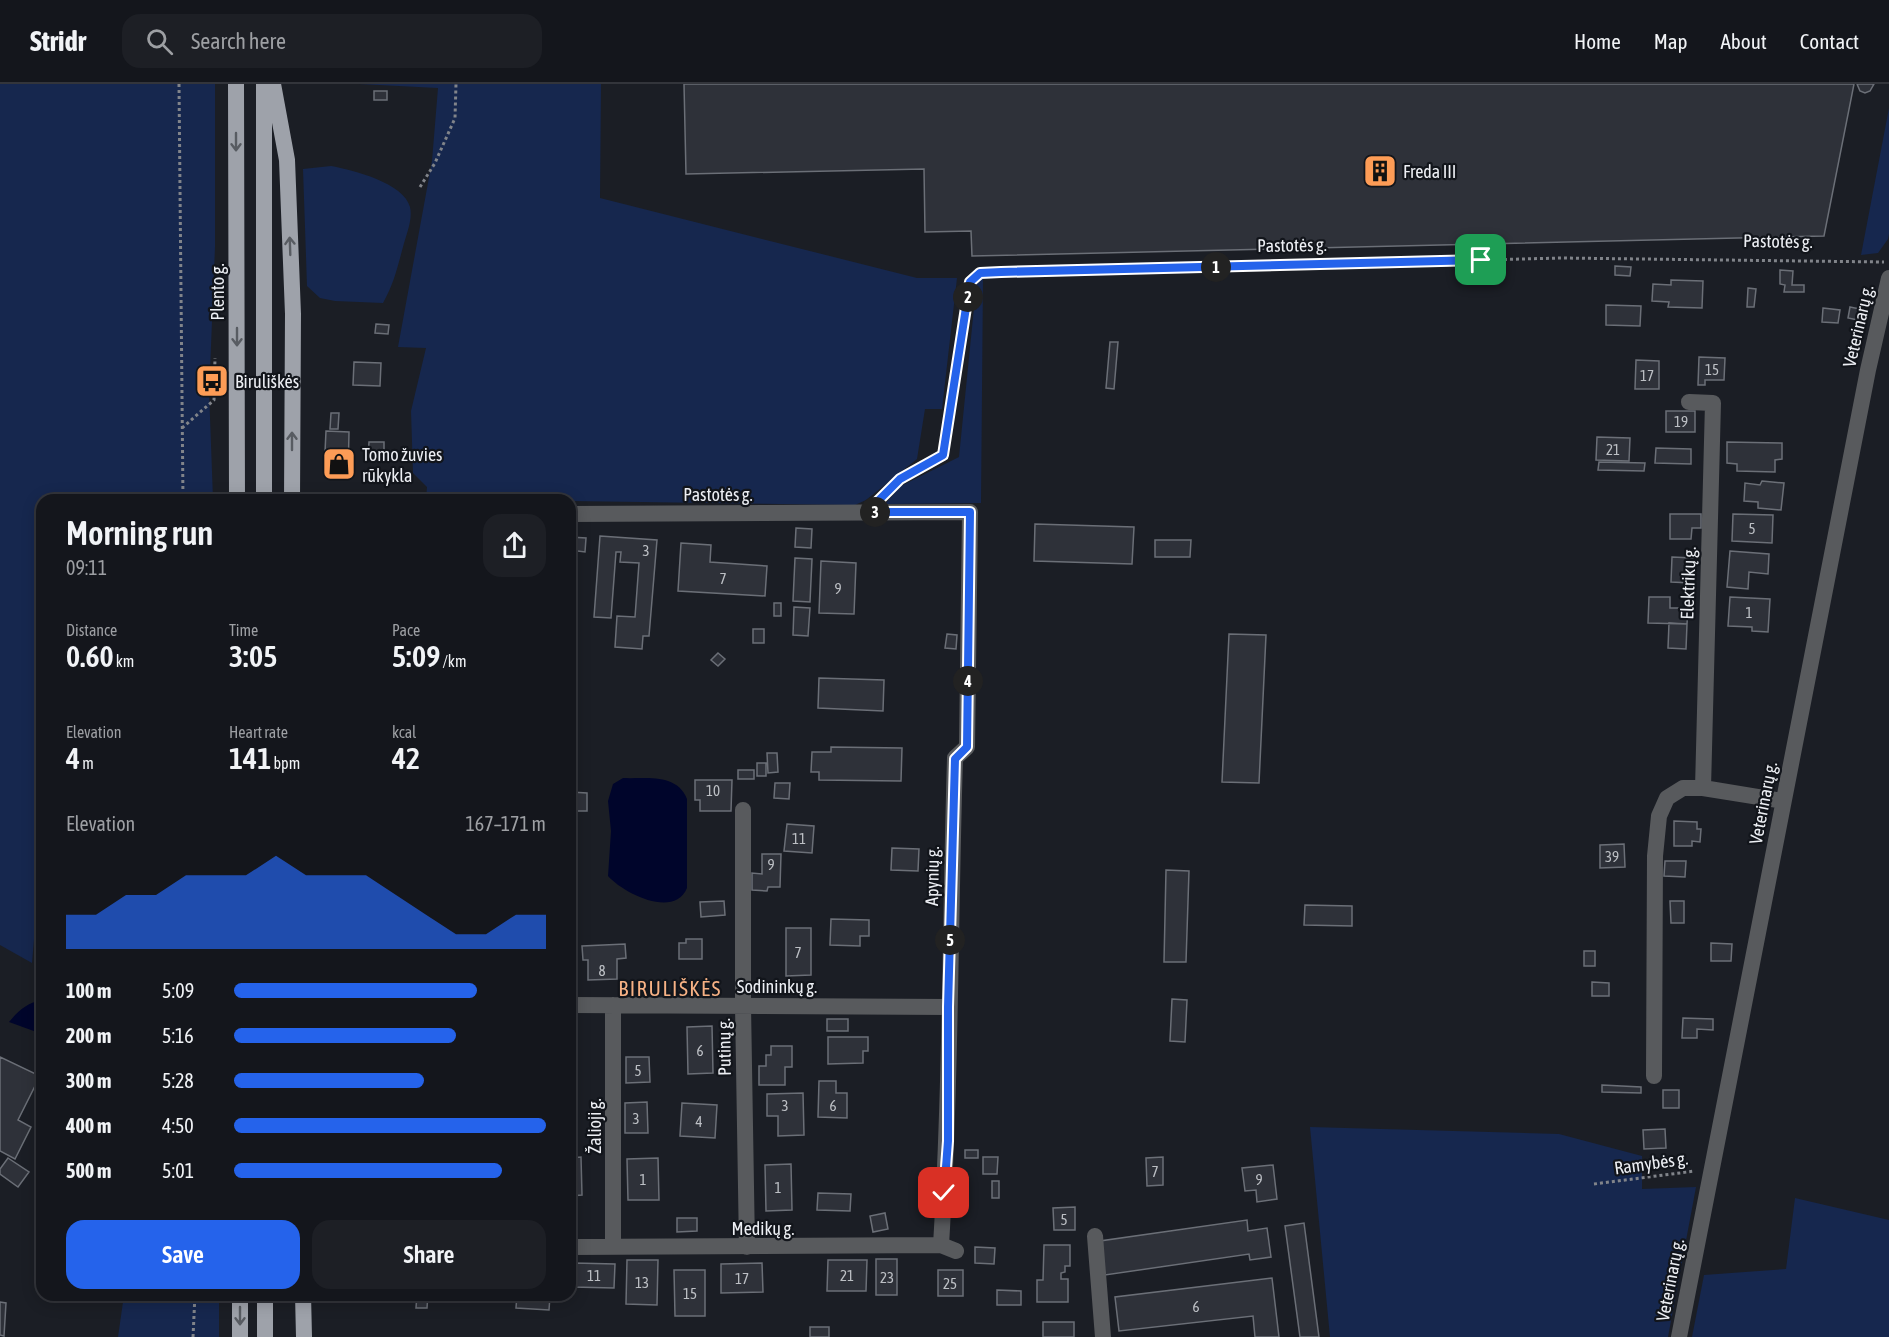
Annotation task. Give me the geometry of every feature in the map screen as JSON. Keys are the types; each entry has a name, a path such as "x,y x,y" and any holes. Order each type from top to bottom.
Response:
{"highway":[{"name":"Plento g.","path":"236,84 237,494"},
{"path":"264,84 264,494"},
{"path":"273,84 287,172 293,314 292,494"},
{"path":"240,1301 240,1337"},
{"path":"265,1301 265,1337"},
{"path":"303,1301 305,1335"}],"street":[{"name":"Veterinarų g.","path":"1679,1337 1868,370 1889,278"},
{"name":"Elektrikų g.","path":"1689,402 1713,403 1703,788"},
{"name":"Pastotės g.","path":"576,514 970,512"},
{"name":"Apynių g.","path":"948,1248 948,1007 955,759 967,747 970,512"},
{"path":"1654,1076 1655,856 1659,816 1667,798 1683,788 1703,788 1783,801"},
{"name":"Putinų g.","path":"743,810 742,1005 747,1248"},
{"name":"Sodininkų g.","path":"576,1005 948,1007"},
{"name":"Žalioji g.","path":"613,1005 613,1247"},
{"path":"1095,1236 1103,1337"},
{"name":"Medikų g.","path":"576,1247 948,1248"}],"path":[{"path":"179,84 183,494"},
{"path":"420,188 435,163 455,118 456,84"},
{"name":"Pastotės g.","path":"867,512 900,479 943,455 970,282 980,273 1561,258 1889,262"},
{"path":"182,428 214,400 215,358"},
{"name":"Ramybės g.","path":"1594,1184 1711,1168"},
{"path":"193,1337 195,1301"}],"shaded area":[{"path":"0,84 215,84 215,247 210,371 203,371 204,389 209,390 213,494 36,494 36,916 32,963 0,945"},
{"path":"359,84 601,84 600,198 917,278 957,278 942,409 925,409 917,459 866,500 855,505 576,501 576,494 426,494 427,487 413,473 411,411 426,348 398,347 432,161 438,88"},
{"path":"1889,108 1889,234 1878,253 1861,255"},
{"path":"331,166 364,174 388,185 406,199 410,207 411,217 395,276 383,303 335,301 320,298 307,286 303,169"},
{"path":"977,278 983,278 981,503 885,504 901,486 959,457"},
{"path":"623,778 651,778 668,781 676,785 687,799 687,888 680,897 671,902 648,900 615,883 608,876 611,831 608,801 613,784"},
{"path":"36,1002 36,1032 9,1022 16,1014"},
{"path":"1310,1127 1559,1134 1642,1156 1642,1189 1696,1187 1668,1337 1330,1337"},
{"path":"1795,1198 1889,1220 1889,1337 1692,1337 1704,1275 1786,1269"},
{"path":"123,1301 219,1301 219,1337 118,1337"}],"building":[{"name":"Freda III","path":"684,84 1854,84 1824,236 972,256 971,231 925,232 924,169 686,174"},
{"path":"1857,84 1874,84 1870,91 1865,93 1860,91"},
{"path":"374,91 387,91 387,100 374,100"},
{"path":"1615,266 1631,267 1630,276 1615,275"},
{"path":"1780,270 1793,271 1792,285 1804,285 1804,292 1784,292 1785,285 1780,284"},
{"path":"1671,280 1703,281 1702,308 1668,307 1669,302 1652,301 1653,284 1671,285"},
{"path":"1748,288 1756,289 1754,307 1747,307"},
{"path":"1606,305 1641,306 1640,326 1606,325"},
{"path":"1850,307 1860,309 1858,320 1848,318"},
{"path":"1823,308 1840,310 1838,323 1822,322"},
{"path":"376,324 389,325 388,334 375,333"},
{"path":"1110,342 1118,342 1114,389 1106,388"},
{"path":"1699,357 1725,358 1724,380 1705,380 1705,385 1698,385"},
{"path":"1636,360 1659,361 1659,389 1635,389"},
{"path":"354,362 381,363 380,386 353,385"},
{"path":"1666,411 1695,411 1695,432 1666,432"},
{"path":"331,413 339,413 338,429 330,429"},
{"name":"Tomo žuvies rūkykla","path":"326,431 349,432 348,476 329,475 330,453 325,452"},
{"path":"1597,437 1630,438 1629,461 1596,460"},
{"path":"369,442 384,442 384,459 368,459"},
{"path":"1727,442 1782,443 1782,459 1775,460 1775,472 1737,471 1737,464 1727,463"},
{"path":"1656,448 1691,449 1691,464 1655,463"},
{"path":"1599,462 1645,463 1644,471 1598,470"},
{"path":"1762,481 1784,483 1781,510 1758,508 1758,502 1744,501 1745,483 1760,485"},
{"path":"1670,514 1701,514 1701,528 1692,528 1691,539 1670,539"},
{"path":"1733,514 1773,515 1772,543 1732,541"},
{"path":"1035,524 1134,527 1132,564 1034,561"},
{"path":"796,528 812,529 811,548 795,547"},
{"path":"600,536 657,540 649,636 643,636 642,649 615,647 617,616 635,617 639,563 620,562 621,552 616,552 611,618 594,617"},
{"path":"576,537 586,538 585,552 576,551"},
{"path":"1155,540 1191,540 1190,557 1155,557"},
{"path":"681,543 711,545 710,562 767,566 765,596 678,591"},
{"path":"1730,551 1769,554 1768,574 1749,572 1748,589 1727,587"},
{"path":"1672,557 1693,558 1691,583 1671,582"},
{"path":"795,558 812,559 810,602 793,601"},
{"path":"821,561 856,563 854,614 819,613"},
{"path":"1649,597 1670,597 1670,608 1688,608 1687,624 1648,623"},
{"path":"1730,597 1770,599 1768,632 1752,631 1752,627 1728,626"},
{"path":"774,603 781,603 781,616 774,616"},
{"path":"794,607 810,608 808,636 793,635"},
{"path":"1669,623 1687,624 1686,649 1668,648"},
{"path":"753,629 764,629 764,643 753,643"},
{"path":"947,634 957,635 956,649 945,648"},
{"path":"1229,634 1266,635 1259,783 1222,782"},
{"path":"718,653 725,659 718,666 711,660"},
{"path":"819,678 884,680 883,711 818,708"},
{"path":"831,747 902,748 901,781 819,780 819,772 811,772 812,752 831,752"},
{"path":"767,753 777,753 778,772 768,773"},
{"path":"757,763 766,763 766,776 757,776"},
{"path":"738,770 754,770 754,779 738,779"},
{"path":"695,780 732,780 731,811 700,811 700,800 695,800"},
{"path":"775,783 790,783 789,799 774,798"},
{"path":"576,792 587,793 587,811 576,811"},
{"path":"1674,821 1697,822 1697,829 1701,829 1700,842 1692,841 1692,846 1674,846"},
{"path":"787,824 814,826 812,853 784,851"},
{"path":"1624,844 1625,867 1600,868 1600,845"},
{"path":"892,848 919,849 918,871 891,870"},
{"path":"762,854 781,854 780,887 768,887 767,891 752,890 752,873 762,874"},
{"path":"1665,861 1686,861 1685,877 1664,876"},
{"path":"1166,870 1189,871 1186,962 1164,962"},
{"path":"724,901 725,915 701,917 700,902"},
{"path":"1670,901 1684,901 1684,923 1671,923"},
{"path":"1305,905 1352,906 1352,926 1304,925"},
{"path":"831,919 869,920 869,936 860,936 860,946 830,945"},
{"path":"786,928 811,928 811,975 786,976"},
{"path":"686,939 702,939 702,959 679,959 679,943 686,943"},
{"path":"1711,943 1732,944 1731,961 1711,961"},
{"path":"625,944 626,958 617,959 617,979 588,980 588,960 583,960 582,946"},
{"path":"1584,951 1595,951 1595,966 1584,966"},
{"path":"1592,982 1609,983 1609,996 1592,996"},
{"path":"1172,999 1187,1000 1185,1042 1170,1041"},
{"path":"1683,1018 1713,1019 1713,1030 1697,1029 1697,1038 1682,1038"},
{"path":"827,1019 848,1019 848,1031 827,1031"},
{"path":"712,1026 713,1073 688,1074 687,1027"},
{"path":"828,1037 868,1037 868,1051 863,1051 863,1063 828,1064"},
{"path":"771,1046 792,1046 792,1067 785,1067 785,1085 759,1085 759,1066 766,1066 766,1055 771,1055"},
{"path":"0,1057 36,1074 36,1084 18,1120 31,1127 15,1159 0,1151"},
{"path":"626,1057 649,1057 650,1082 626,1083"},
{"path":"819,1081 836,1081 836,1093 847,1093 847,1118 818,1117"},
{"path":"1602,1085 1641,1087 1641,1093 1602,1092"},
{"path":"1663,1090 1679,1090 1679,1108 1663,1108"},
{"path":"803,1093 804,1135 778,1136 778,1116 767,1116 767,1094"},
{"path":"647,1102 648,1133 625,1133 625,1103"},
{"path":"682,1103 717,1105 715,1138 680,1136"},
{"path":"1665,1129 1666,1148 1644,1149 1643,1130"},
{"path":"965,1150 978,1150 978,1158 965,1158"},
{"path":"576,1157 581,1157 582,1195 576,1196"},
{"path":"983,1157 998,1157 997,1174 983,1174"},
{"path":"1163,1157 1163,1185 1147,1186 1146,1158"},
{"path":"8,1158 29,1172 18,1187 0,1174 0,1169"},
{"path":"658,1158 659,1200 628,1200 627,1159"},
{"path":"791,1164 792,1210 766,1211 765,1165"},
{"path":"1273,1165 1277,1199 1257,1202 1256,1190 1245,1191 1242,1168"},
{"path":"992,1181 999,1181 999,1198 992,1198"},
{"path":"957,1187 968,1188 966,1202 955,1201"},
{"path":"818,1193 851,1194 850,1211 817,1210"},
{"path":"1075,1207 1075,1230 1054,1230 1053,1208"},
{"path":"885,1213 888,1229 873,1232 870,1216"},
{"path":"677,1218 697,1218 697,1231 677,1232"},
{"path":"1247,1220 1248,1231 1267,1228 1271,1257 1250,1260 1249,1254 1105,1275 1100,1241"},
{"path":"1304,1223 1319,1337 1300,1337 1285,1226"},
{"path":"1044,1245 1070,1245 1070,1266 1065,1266 1065,1272 1061,1273 1061,1279 1068,1279 1068,1302 1037,1302 1037,1280 1043,1280"},
{"path":"975,1247 995,1248 994,1264 975,1263"},
{"path":"876,1259 897,1259 897,1295 876,1295"},
{"path":"627,1260 658,1260 657,1305 626,1304"},
{"path":"828,1260 867,1260 866,1291 827,1291"},
{"path":"576,1263 615,1264 614,1288 576,1287"},
{"path":"762,1263 763,1292 721,1293 721,1264"},
{"path":"674,1270 705,1270 705,1316 675,1316"},
{"path":"938,1270 963,1270 963,1296 938,1296"},
{"path":"1272,1278 1279,1337 1255,1337 1253,1316 1119,1331 1115,1297"},
{"path":"997,1290 1021,1291 1021,1305 997,1305"},
{"path":"416,1301 428,1301 427,1308 416,1308"},
{"path":"516,1301 550,1301 549,1310 516,1308"},
{"path":"0,1302 6,1303 4,1336 0,1335"},
{"path":"1043,1322 1074,1322 1074,1337 1043,1337"},
{"path":"810,1327 829,1327 829,1337 810,1337"}],"place":[{"name":"Freda III","path":"1380,171"},
{"name":"Biruliškės","path":"212,381"},
{"name":"Tomo žuvies rūkykla","path":"339,464"}],"district":[{"name":"BIRULIŠKĖS","path":"670,988"}],"route":[{"path":"944,1193 948,1141 948,1007 955,759 967,747 970,512 867,512 900,479 943,455 970,282 980,273 1001,272 1481,260"}]}
